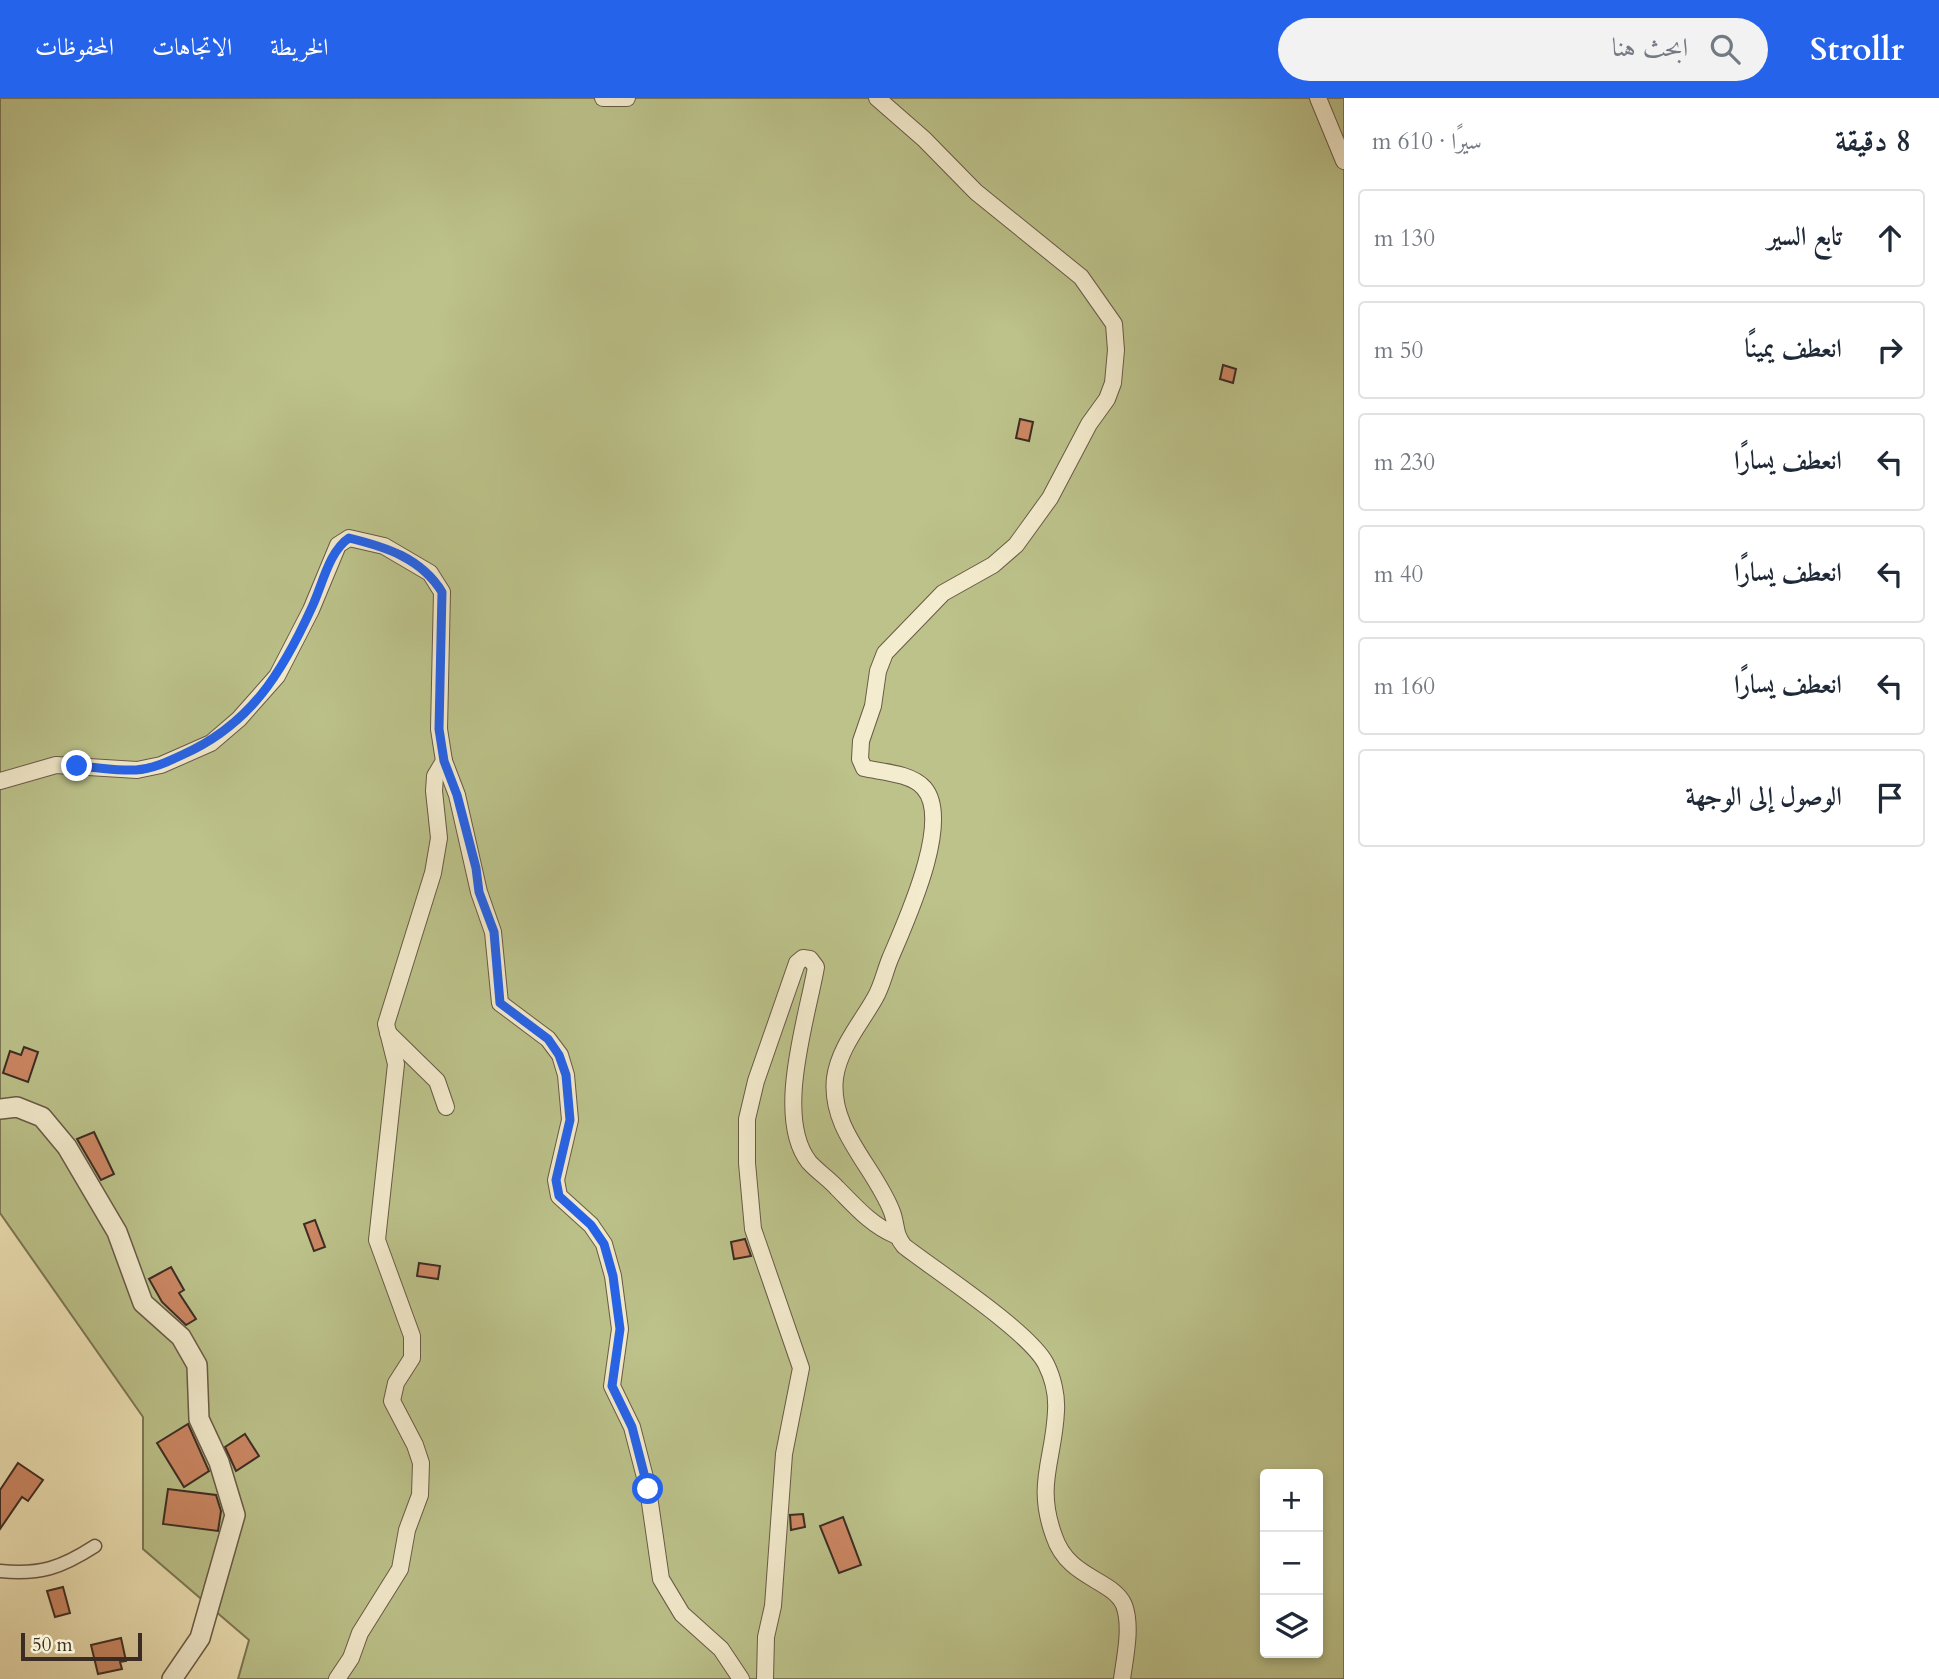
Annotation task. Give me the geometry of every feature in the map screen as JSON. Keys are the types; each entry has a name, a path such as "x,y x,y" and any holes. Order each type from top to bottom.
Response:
{"street":[{"path":"603,98 627,98"},
{"path":"877,98 924,139 976,192 1081,277 1114,324 1116,350 1113,383 1107,398 1089,424 1050,498 1016,545 993,565 943,593 885,653 878,671 873,706 861,741 860,759 864,768 903,776 923,786 930,799 933,828 923,877 906,926 875,998 855,1026 835,1077 837,1111 893,1214 895,1235"},
{"path":"1318,98 1344,161"},
{"path":"0,781 56,765 137,770 161,765 212,743 239,719 277,676 311,610 338,545 349,538 384,546 430,573 442,592 439,729 444,761 457,795 479,892 494,932 500,1003 548,1039 559,1055 566,1075 570,1120 556,1180 559,1196 591,1225 604,1244 613,1276 620,1329 612,1386 632,1427 648,1489 661,1579 682,1615 721,1649 741,1679"},
{"path":"337,1679 373,1611 400,1569 407,1530 420,1495 421,1463 415,1445 392,1401 396,1383 412,1358 412,1336 377,1240 396,1064 386,1024 433,873 439,838 434,783 444,761"},
{"path":"765,1679 766,1637 773,1606 784,1454 801,1368 753,1229 747,1163 747,1119 797,963 803,958 810,959 816,967 806,1026 797,1052 792,1105 798,1138 808,1161 862,1214 881,1229 895,1235 904,1246 1028,1341 1045,1363 1052,1380 1056,1410 1044,1480 1048,1515 1054,1539 1070,1566 1109,1588 1124,1604 1127,1624 1122,1679"},
{"path":"388,1033 437,1082 446,1107"},
{"path":"0,1109 17,1107 42,1117 67,1147 117,1231 144,1303 181,1337 197,1365 199,1419 219,1462 235,1515 200,1638 172,1679"},
{"path":"0,1571 36,1573 66,1564 95,1546"}],"green space":[{"path":"0,98 1344,98 1344,1679 238,1679 249,1640 143,1549 143,1417 0,1213"}],"building":[{"path":"1223,365 1236,369 1233,383 1220,379"},
{"path":"1020,419 1033,422 1029,441 1016,438"},
{"path":"24,1047 38,1052 28,1082 3,1073 10,1051 21,1055"},
{"path":"94,1132 114,1174 101,1180 77,1139"},
{"path":"315,1220 325,1247 314,1251 304,1224"},
{"path":"745,1239 751,1256 734,1259 731,1242"},
{"path":"419,1263 440,1266 438,1279 417,1276"},
{"path":"171,1267 184,1290 179,1293 196,1319 186,1325 162,1302 149,1279"},
{"path":"188,1424 209,1471 184,1487 157,1443"},
{"path":"245,1434 259,1456 236,1471 225,1447"},
{"path":"18,1463 43,1480 28,1501 22,1497 0,1529 0,1490"},
{"path":"168,1489 216,1495 221,1511 218,1531 163,1524"},
{"path":"803,1514 805,1527 791,1530 790,1515"},
{"path":"843,1517 861,1565 839,1573 820,1526"},
{"path":"63,1587 70,1613 55,1617 47,1591"},
{"path":"121,1638 126,1661 120,1662 122,1669 98,1674 91,1645"}],"route":[{"path":"77,766 137,770 161,765 212,743 239,719 277,676 311,610 338,545 349,538 384,546 430,573 442,592 439,729 444,761 457,795 476,868 479,892 494,932 500,1003 548,1039 559,1055 566,1075 570,1120 556,1180 559,1196 564,1204 591,1225 604,1244 613,1276 620,1329 612,1386 632,1427 648,1489"}]}
